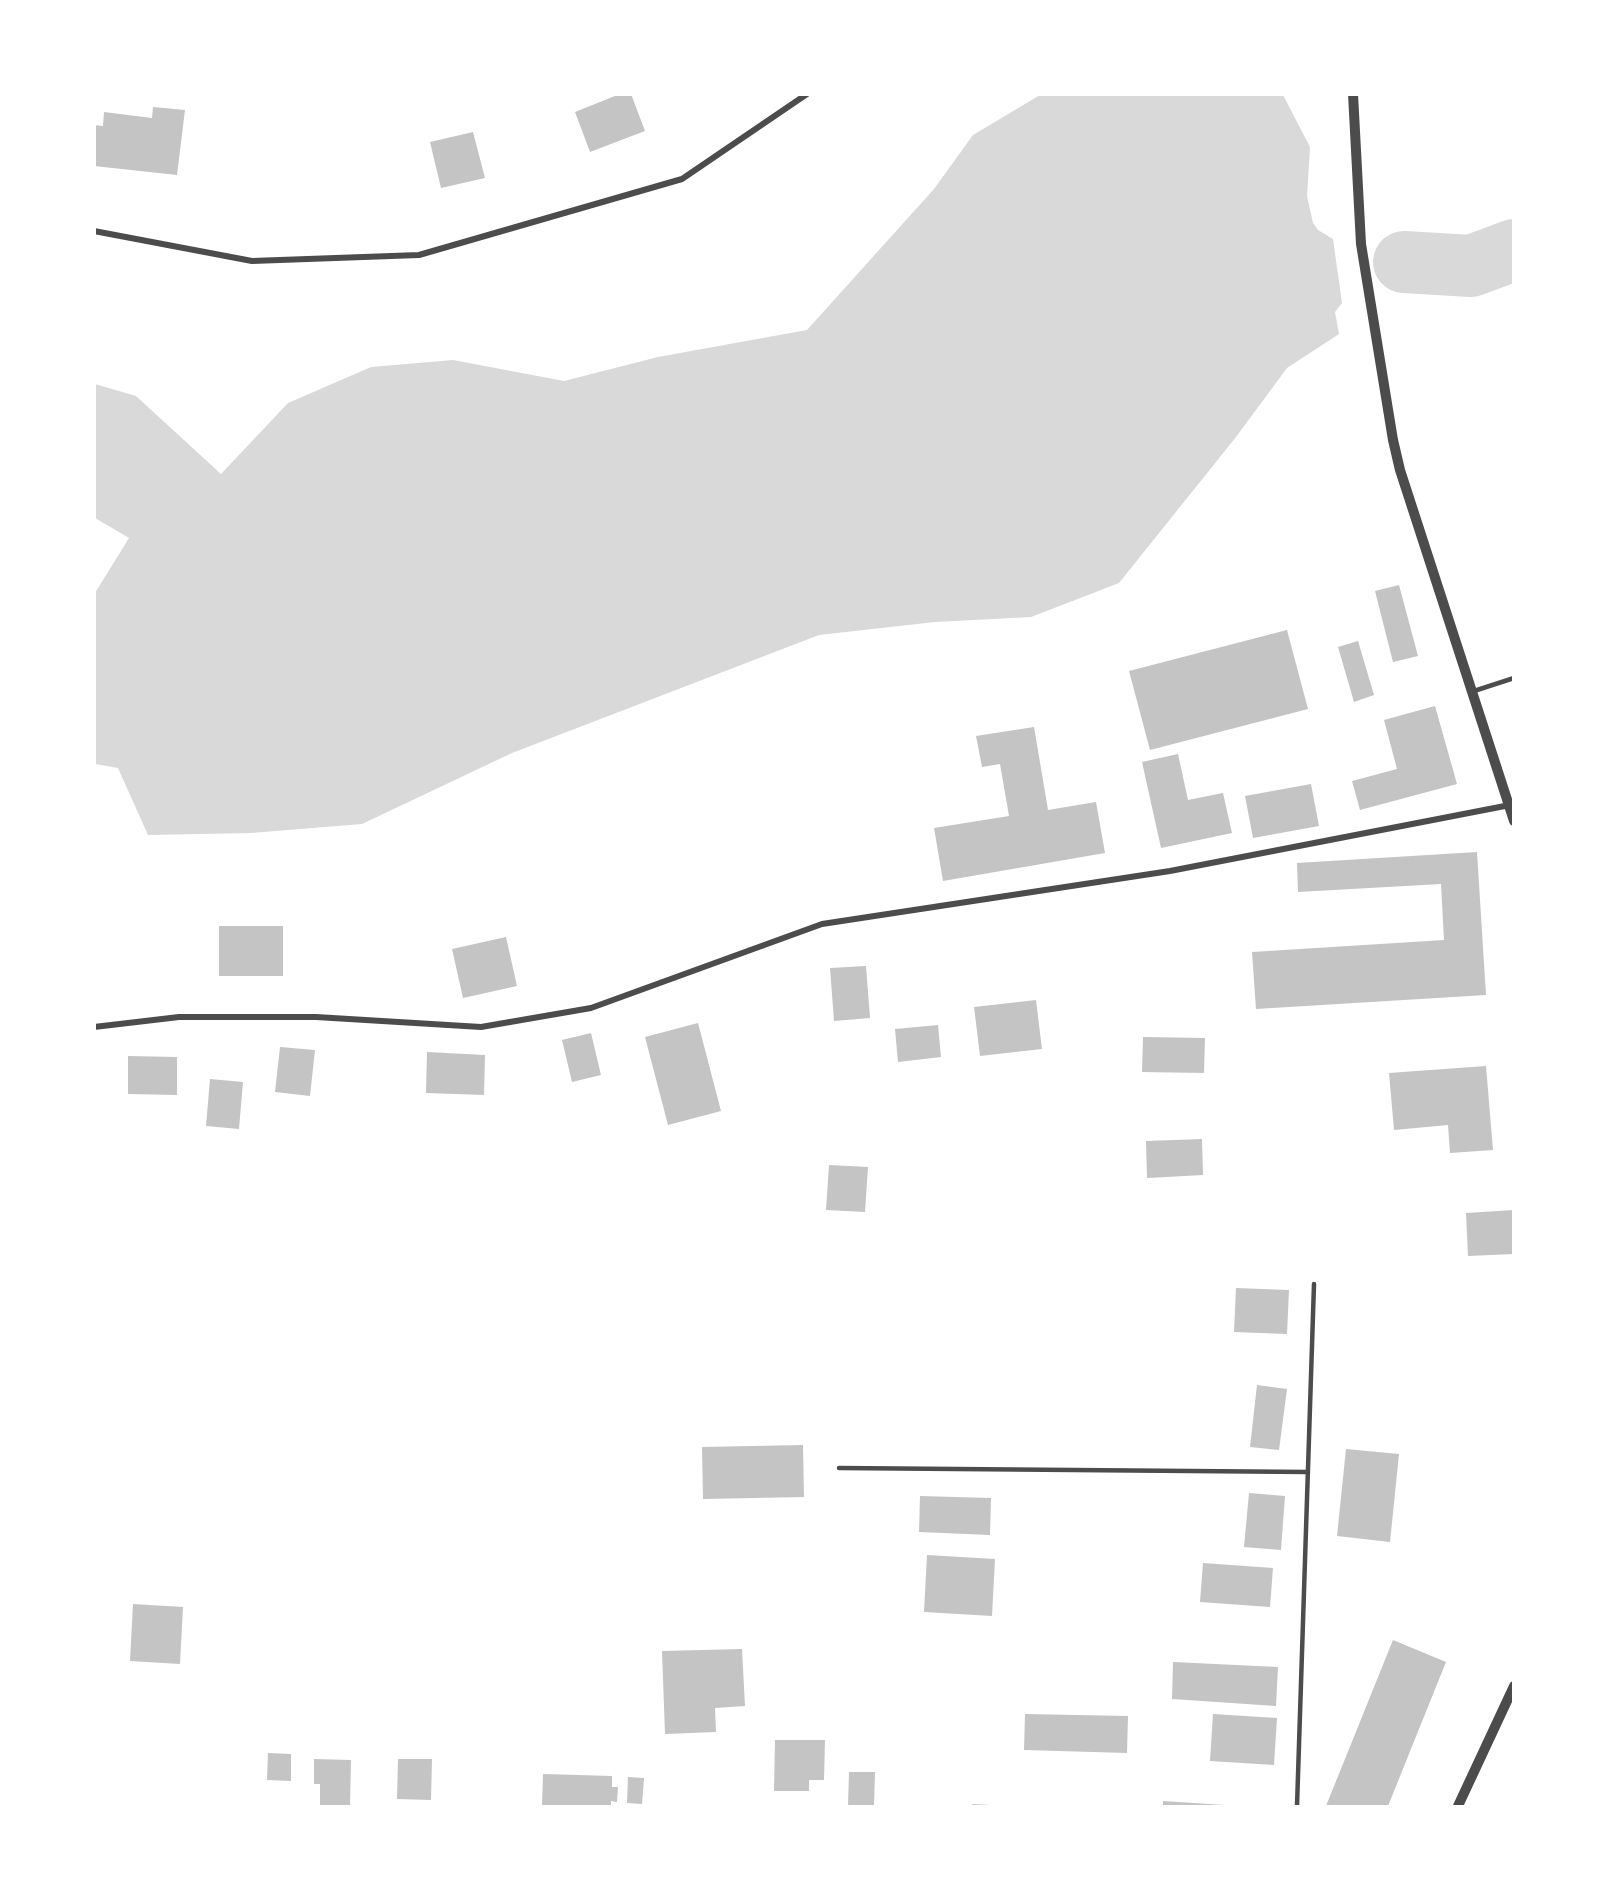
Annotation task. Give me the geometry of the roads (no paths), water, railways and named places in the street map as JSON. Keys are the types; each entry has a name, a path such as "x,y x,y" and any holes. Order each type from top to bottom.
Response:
{"street":[{"path":"94,231 252,261 418,255 682,180 807,94"},
{"path":"1353,94 1361,244 1393,440 1400,470 1471,692 1511,804 1514,821"},
{"path":"94,1027 179,1017 316,1017 481,1027 591,1008 822,924 1170,871 1511,804"},
{"path":"1458,1806 1514,1686"}],"lane":[{"path":"1471,692 1514,678"},
{"path":"1297,1806 1314,1284"},
{"path":"839,1468 1308,1472"}],"waterway":[{"path":"1404,262 1471,266 1514,250"}]}
